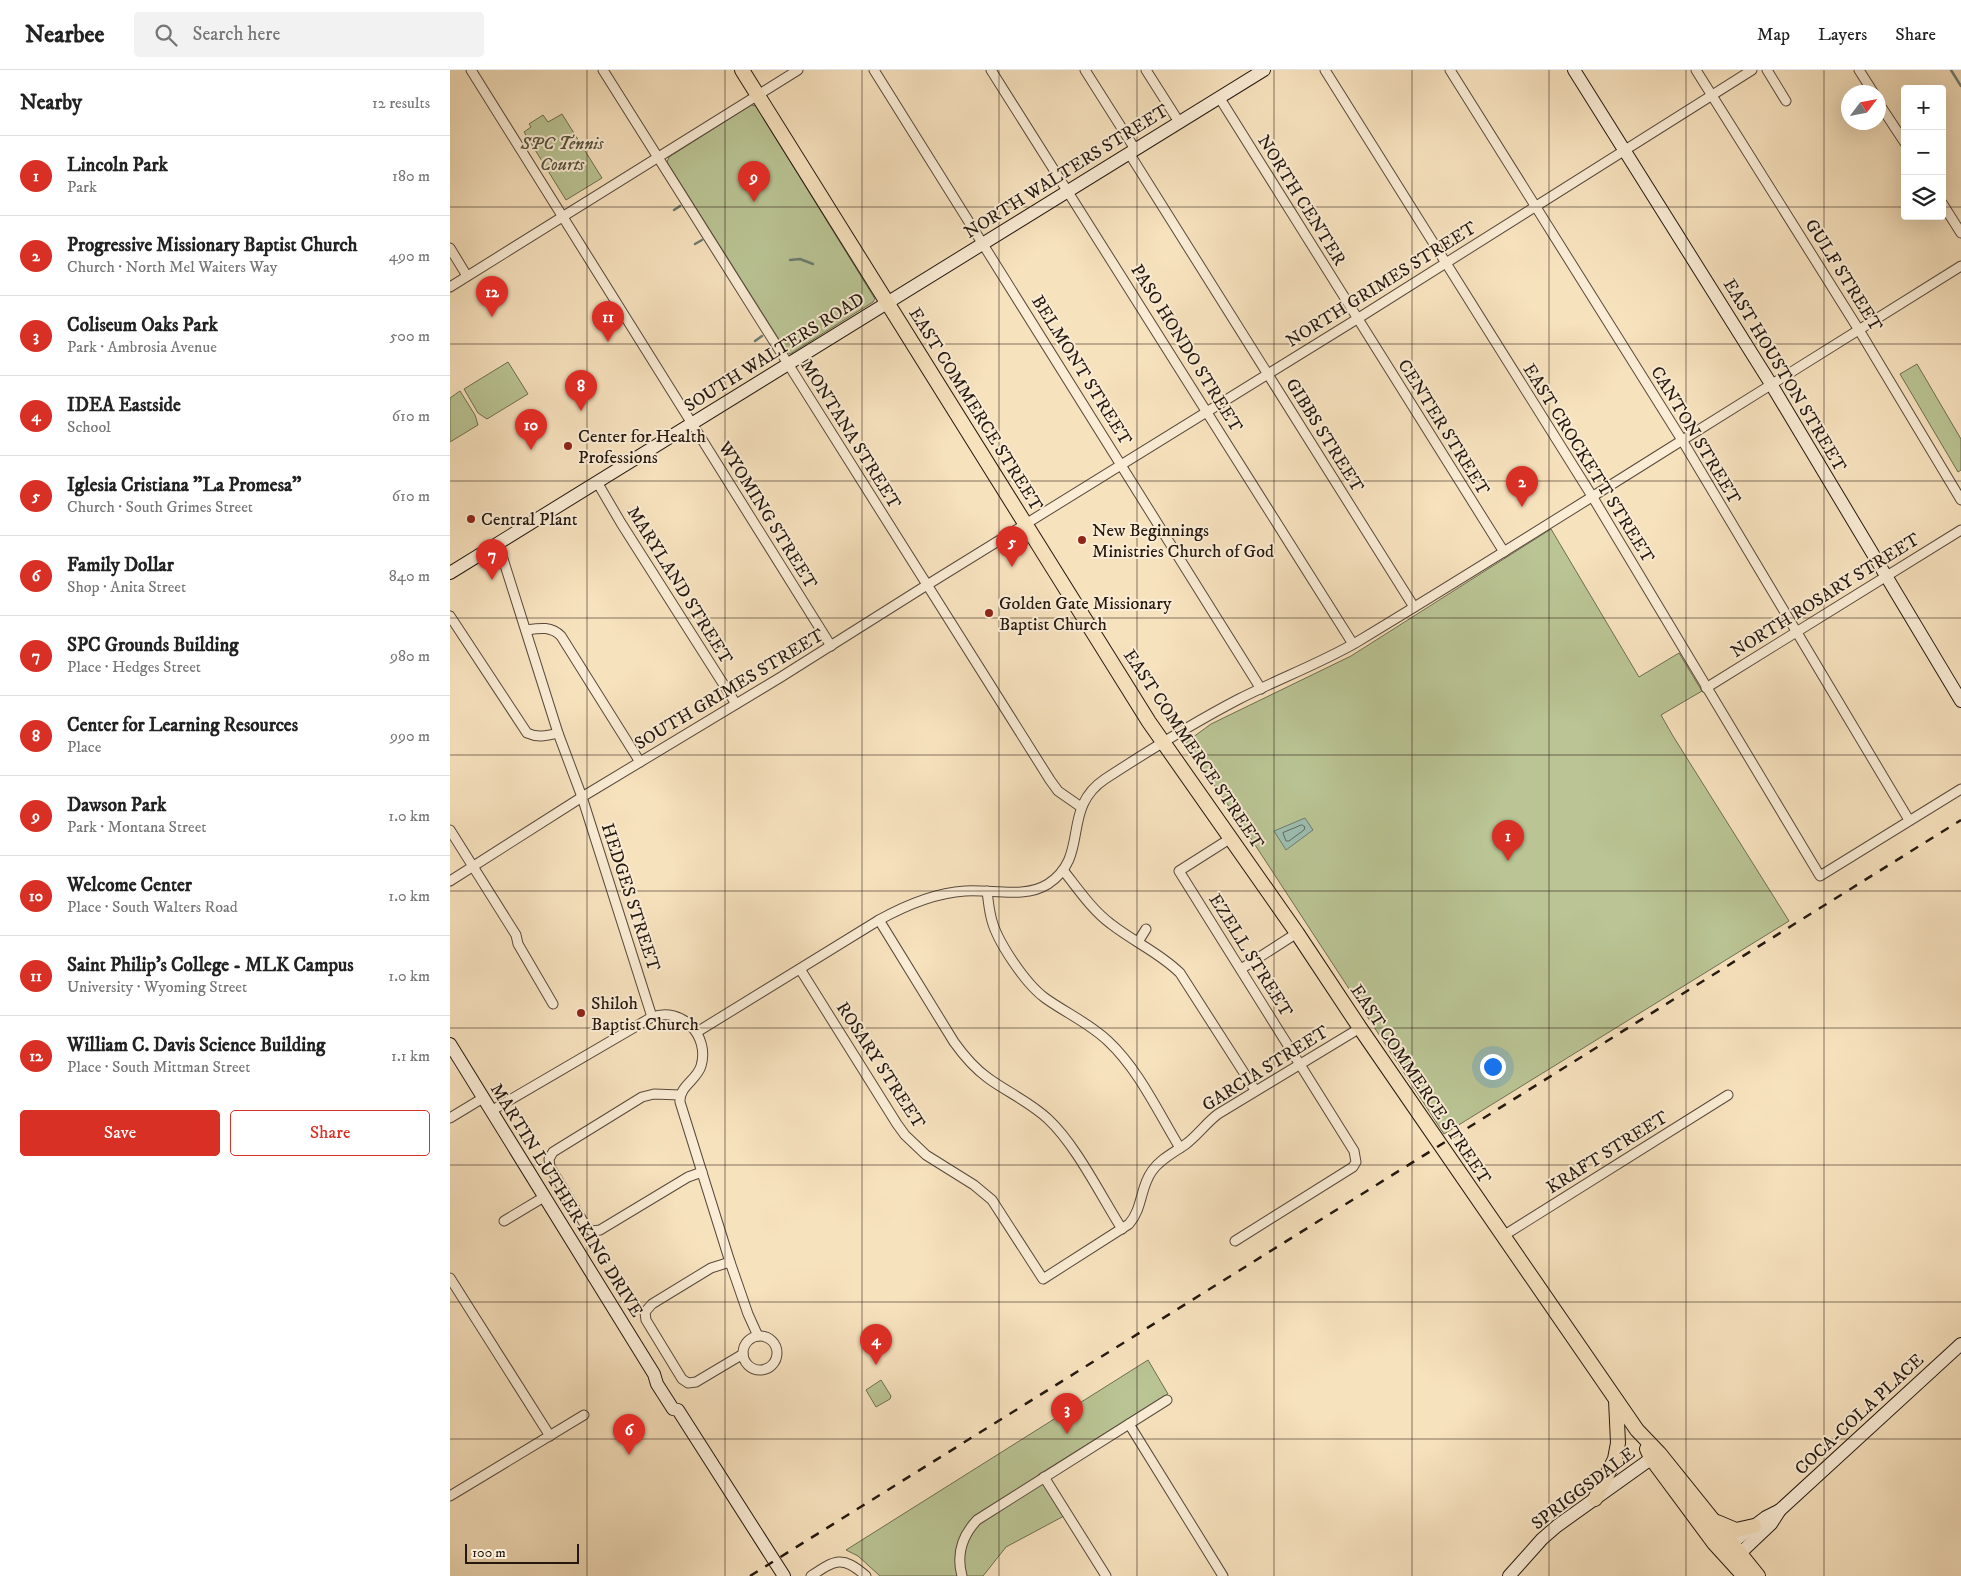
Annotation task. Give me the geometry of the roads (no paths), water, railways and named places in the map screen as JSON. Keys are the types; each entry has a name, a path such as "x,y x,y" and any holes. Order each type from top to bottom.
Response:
{"main road":[{"name":"EAST COMMERCE STREET","path":"742,70 1149,722 1297,933 1360,1028 1655,1456 1731,1552 1758,1576"},
{"name":"NORTH WALTERS STREET","path":"887,302 1264,70"},
{"name":"EAST HOUSTON STREET","path":"1574,70 1771,384 1961,701"},
{"name":"SOUTH WALTERS ROAD","path":"450,573 887,302"},
{"name":"MARTIN LUTHER KING DRIVE","path":"450,1044 654,1374 657,1384 673,1409 678,1410 784,1576"},
{"name":"COCA-COLA PLACE","path":"1731,1552 1771,1524 1780,1510 1961,1344"},
{"path":"1594,1498 1615,1459 1618,1443 1616,1399"},
{"name":"EAST COMMERCE STREET","path":"1655,1456 1713,1520 1744,1576"},
{"name":"SPRIGGSDALE","path":"1509,1576 1550,1532 1594,1498 1655,1456"},
{"name":"COCA-COLA PLACE","path":"1731,1552 1754,1526 1766,1516 1780,1510"},
{"path":"1713,1520 1725,1527 1736,1530 1754,1526"}],"street":[{"name":"WYOMING STREET","path":"471,70 831,646"},
{"name":"MONTANA STREET","path":"603,70 1050,780 1058,791 1081,807"},
{"path":"450,287 798,70"},
{"name":"BELMONT STREET","path":"874,70 1261,689"},
{"name":"PASO HONDO STREET","path":"992,70 1353,644"},
{"name":"GIBBS STREET","path":"1085,70 1267,374 1414,607"},
{"path":"1146,70 1179,122"},
{"name":"EAST CROCKETT STREET","path":"1325,70 1592,496 1820,876 1909,820"},
{"name":"CANTON STREET","path":"1450,70 1682,440 1909,820"},
{"name":"GULF STREET","path":"1696,70 1859,330 1961,500"},
{"name":"NORTH GRIMES STREET","path":"1025,523 1208,412 1752,70"},
{"path":"1767,70 1786,101"},
{"path":"1859,70 1869,85"},
{"name":"NORTH CENTER","path":"1219,97 1357,319"},
{"path":"1886,114 1901,137"},
{"path":"1946,209 1961,233"},
{"path":"450,248 467,276"},
{"path":"697,1032 879,920 911,904 933,896 965,891 1028,892 1050,882 1063,870 1073,848 1081,807 1089,792 1097,785 1223,708 1353,644 1504,552 1961,266"},
{"name":"CENTER STREET","path":"1357,319 1504,552"},
{"name":"MARYLAND STREET","path":"597,482 736,704"},
{"name":"SOUTH GRIMES STREET","path":"450,881 582,797 831,646 1025,523"},
{"name":"NORTH ROSARY STREET","path":"1706,688 1961,530"},
{"name":"HEDGES STREET","path":"498,544 558,733 582,797 652,1017"},
{"path":"450,616 526,733 534,736 558,733"},
{"path":"526,630 546,628 557,632 561,636 640,762"},
{"path":"1909,820 1961,789"},
{"path":"450,830 516,935 518,944 553,1004"},
{"name":"EZELL STREET","path":"1231,838 1179,871 1354,1151 1356,1162 1353,1167 1235,1241"},
{"path":"1063,870 1093,908 1109,923 1172,964 1180,973 1255,1090"},
{"path":"987,891 995,929 1021,973 1046,998 1091,1027 1108,1042 1132,1070 1180,1148"},
{"path":"879,920 954,1042 966,1058 988,1078 1035,1108 1055,1126 1122,1229"},
{"path":"1138,942 1146,929"},
{"path":"1241,969 1297,933"},
{"name":"ROSARY STREET","path":"800,969 888,1113 901,1130 926,1154 974,1185 992,1200 1043,1279"},
{"path":"491,1111 652,1017 667,1014 676,1016 690,1024 697,1032 703,1048 701,1065 699,1072 680,1096 680,1102 730,1262 748,1314 758,1336"},
{"name":"GARCIA STREET","path":"1043,1279 1122,1229 1134,1218 1145,1183 1153,1170 1218,1114 1360,1028"},
{"path":"680,1096 654,1094 642,1097 554,1152 549,1159 550,1167 587,1228 592,1231 600,1230 688,1177 702,1172"},
{"name":"KRAFT STREET","path":"1503,1236 1728,1095"},
{"path":"450,1118 483,1098"},
{"path":"504,1221 544,1197"},
{"path":"730,1262 711,1268 652,1304 645,1312 646,1320 682,1379 688,1383 696,1382 743,1354"},
{"path":"450,1278 550,1436"},
{"path":"758,1336 767,1337 774,1343 776,1356 773,1364 765,1369 757,1369 746,1362 743,1354 747,1342 758,1336"},
{"path":"962,1576 959,1560 963,1539 969,1528 977,1520 1168,1400"},
{"path":"450,1496 584,1415"},
{"path":"1129,1424 1223,1576"},
{"path":"1044,1477 1106,1576"},
{"path":"811,1576 835,1562 848,1563 866,1576"}],"water":[{"path":"1305,818 1313,830 1286,850 1274,831"}],"waterway":[{"path":"1951,70 1961,86"},
{"path":"674,210 680,206"},
{"path":"695,244 702,240"},
{"path":"790,260 800,259 813,264"},
{"path":"755,341 762,336"}],"railway":[{"path":"750,1576 1961,820"}],"place":[{"name":"Dawson Park","path":"754,202"},
{"name":"William C. Davis Science Building","path":"492,317"},
{"name":"Saint Philip's College - MLK Campus","path":"608,342"},
{"name":"Center for Learning Resources","path":"581,411"},
{"name":"Center for Health Professions","path":"568,446"},
{"name":"Welcome Center","path":"531,450"},
{"name":"Progressive Missionary Baptist Church","path":"1522,507"},
{"name":"Central Plant","path":"471,519"},
{"name":"New Beginnings Ministries Church of God","path":"1082,540"},
{"name":"Iglesia Cristiana \"La Promesa\"","path":"1012,567"},
{"name":"SPC Grounds Building","path":"492,580"},
{"name":"Golden Gate Missionary Baptist Church","path":"989,613"},
{"name":"Lincoln Park","path":"1508,861"},
{"name":"Shiloh Baptist Church","path":"581,1013"},
{"name":"IDEA Eastside","path":"876,1365"},
{"name":"Coliseum Oaks Park","path":"1067,1434"},
{"name":"Family Dollar","path":"629,1455"}],"park label":[{"name":"SPC Tennis Courts","path":"562,153"}]}
